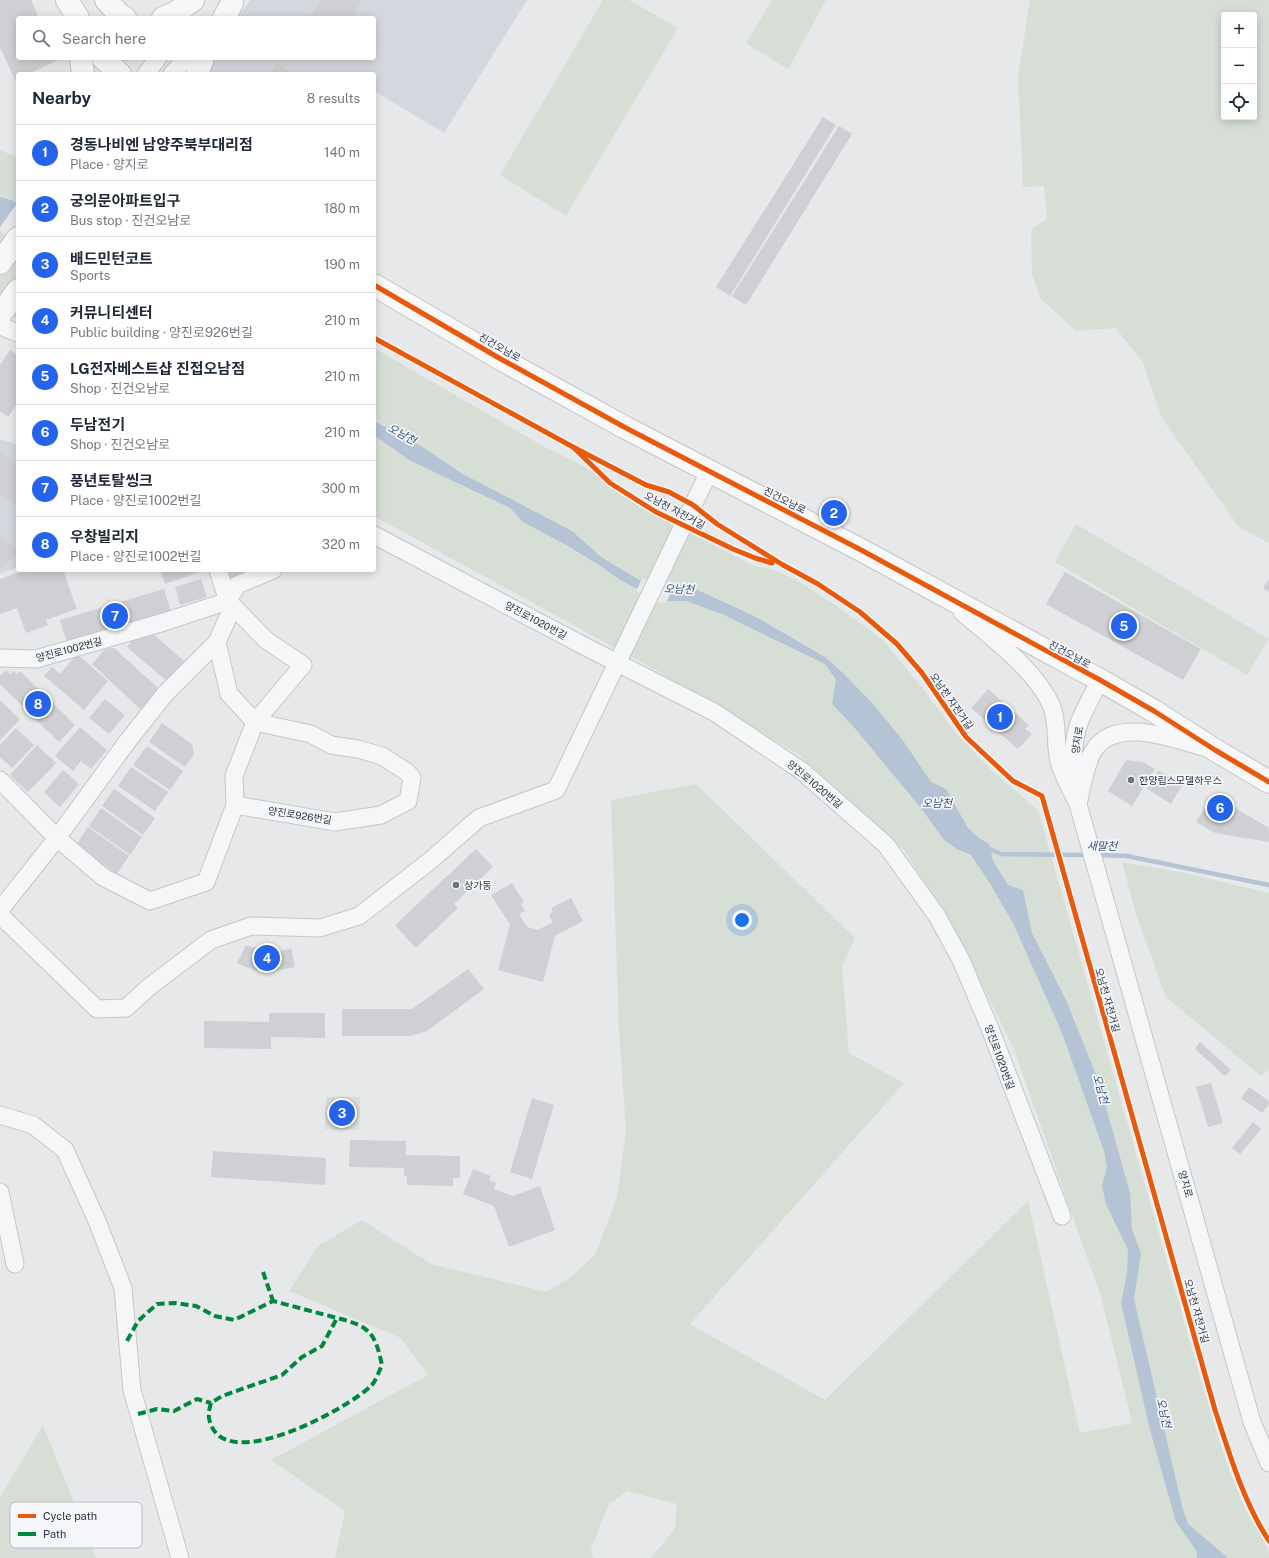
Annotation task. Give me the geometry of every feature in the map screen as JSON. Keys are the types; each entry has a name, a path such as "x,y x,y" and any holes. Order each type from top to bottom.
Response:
{"main road":[{"path":"61,0 67,16"},
{"path":"67,0 77,16"},
{"path":"97,0 103,16"},
{"path":"106,0 122,16"},
{"path":"168,16 175,13 193,0"},
{"path":"81,60 83,72"},
{"path":"105,60 118,72"},
{"path":"123,60 128,72"},
{"path":"198,72 202,60"},
{"path":"0,263 16,241"},
{"name":"진건오남로","path":"376,286 499,358 626,428 801,518 1100,680 1154,711 1269,782"},
{"path":"0,315 16,293"}],"street":[{"path":"187,16 198,0"},
{"path":"148,72 156,60"},
{"path":"174,72 184,60"},
{"path":"0,326 16,332"},
{"path":"0,915 97,1009 126,1008 149,987 211,940 251,926 320,928 359,916 431,860 479,818 556,790 709,472"},
{"name":"양진로1020번길","path":"376,536 619,659 714,712 802,771 886,845 937,916 961,960 989,1026 1062,1216"},
{"path":"0,910 57,838 127,742 165,694 217,642 231,611 219,572"},
{"path":"228,602 236,585 268,572"},
{"path":"943,594 1027,670 1047,696 1056,719 1060,766 1078,804"},
{"path":"0,780 57,838 102,877 150,902 206,882 235,804 234,776 255,722 303,665 266,640 228,602"},
{"name":"양진로1002번길","path":"0,658 36,659 228,602"},
{"path":"217,642 229,694 255,722"},
{"name":"양지로","path":"1100,680 1079,724 1075,742 1074,786 1105,904 1252,1422 1269,1463"},
{"name":"양진로926번길","path":"235,804 335,822 381,815 408,802 412,778 407,772 382,756 358,749 331,745 311,734 255,722"},
{"path":"1078,804 1093,751 1105,739 1112,735 1132,732 1151,734 1215,750"},
{"path":"0,1115 33,1125 65,1150 97,1221 123,1288 132,1390 180,1558"},
{"path":"0,1192 15,1264"}],"shaded area":[{"path":"250,0 527,0 444,133 376,92 376,72 208,72 212,60 376,60 376,16 239,16"},
{"path":"603,0 629,0 678,28 566,216 500,175"},
{"path":"772,0 826,0 788,69 746,43"},
{"path":"1030,0 1269,0 1269,543 1239,527 1162,418 1143,363 1116,328 1076,331 1041,299 1032,274 1031,230 1047,219 1044,186 1023,187 1018,76"},
{"path":"0,150 16,157 16,318 0,309 0,208 10,200 0,197"},
{"path":"376,349 543,446 583,466 653,514 752,565 776,571 797,580 841,609 883,640 920,685 956,733 992,771 1038,810 1203,1388 1235,1486 1250,1517 1265,1542 1269,1558 651,1558 675,1528 677,1504 627,1491 608,1506 591,1549 593,1558 335,1558 345,1511 271,1460 428,1375 401,1338 289,1291 318,1246 362,1220 431,1264 546,1292 571,1277 595,1255 617,1197 626,1131 619,1030 611,800 696,784 855,938 842,966 849,1053 904,1083 690,1324 825,1400 1028,1201 1080,1433 1132,1423 1101,1297 1014,1049 966,952 905,851 798,754 659,672 376,517"},
{"path":"0,439 16,444 16,568 0,574"},
{"path":"1076,524 1269,639 1247,675 1055,562"},
{"path":"1122,862 1185,873 1269,893 1269,1069 1261,1076 1166,997 1136,914"},
{"path":"326,1097 360,1097 359,1130 325,1129"},
{"path":"43,1425 74,1502 10,1502 10,1548 92,1548 96,1558 0,1558 0,1497"}],"water":[{"path":"0,197 16,203 16,207 0,228"},
{"name":"오남천","path":"376,422 421,446 461,473 572,531 601,557 641,581 677,584 691,587 754,616 825,657 873,704 904,742 931,782 946,789 968,828 979,838 989,844 993,861 1008,885 1023,890 1032,933 1066,1000 1099,1082 1130,1193 1132,1229 1141,1254 1134,1299 1182,1506 1188,1524 1228,1558 1197,1558 1196,1550 1176,1522 1149,1426 1121,1303 1127,1273 1128,1250 1106,1204 1102,1186 1107,1167 1104,1151 1062,1033 1013,923 991,885 971,855 957,849 944,840 921,808 853,726 832,704 836,680 825,664 722,614 686,601 658,601 619,579 568,546 523,522 510,508 409,460 376,436"}],"pier":[{"path":"16,205 16,241 0,231 0,227"},
{"path":"642,579 676,582 666,603 657,603 636,591"}],"building":[{"path":"0,0 31,0 38,16 16,16 16,60 58,60 32,72 16,72 15,80 0,47"},
{"path":"321,0 362,0 352,16 310,16"},
{"path":"277,63 292,72 270,72"},
{"path":"823,117 836,125 730,296 716,287"},
{"path":"839,126 852,134 746,305 732,296"},
{"path":"10,350 16,354 16,405 8,417 0,411 0,365"},
{"path":"0,451 16,462 16,505 0,494"},
{"path":"0,536 16,548 16,554 0,569"},
{"path":"19,572 64,572 77,609 46,620 48,625 26,633 17,608 0,614 0,579"},
{"path":"161,572 199,572 165,584"},
{"path":"223,572 244,572 226,580"},
{"path":"1065,572 1201,649 1183,680 1046,604"},
{"path":"201,579 207,597 180,605 175,587"},
{"path":"1269,579 1269,592 1263,588"},
{"path":"164,589 171,612 67,643 60,620"},
{"path":"150,631 184,661 167,681 127,647 135,638 137,640 142,635 144,638"},
{"path":"114,648 159,689 140,709 92,664 105,649"},
{"path":"77,654 108,681 84,710 44,676 52,667 60,674"},
{"path":"6,670 10,674 14,671 17,674 20,671 75,725 59,742 0,684 0,676"},
{"path":"988,689 1029,725 1025,729 1032,734 1018,749 971,708"},
{"path":"105,699 125,715 109,734 89,718"},
{"path":"0,700 20,719 0,740"},
{"path":"162,723 192,744 194,754 185,767 149,742"},
{"path":"80,727 107,750 91,769 81,761 73,771 55,756"},
{"path":"16,728 34,745 12,768 0,757 0,745"},
{"path":"37,745 56,763 28,792 10,775"},
{"path":"147,746 183,771 170,790 133,765"},
{"name":"한양립스모델하우스","path":"1126,760 1143,762 1155,769 1132,806 1108,791"},
{"path":"131,767 168,792 155,811 118,786"},
{"path":"63,770 79,784 60,807 44,792"},
{"path":"1158,770 1183,784 1171,804 1147,789"},
{"path":"114,789 155,818 143,835 102,806"},
{"path":"1213,795 1269,828 1269,842 1215,833 1196,822"},
{"path":"101,808 142,837 130,855 89,826"},
{"path":"88,827 129,856 117,874 76,845"},
{"name":"상가동","path":"476,849 493,867 454,904 458,908 416,948 395,925"},
{"path":"512,883 524,902 521,904 525,911 519,914 527,927 538,930 553,922 549,915 553,912 551,908 571,898 583,921 555,936 543,982 498,970 510,925 491,895"},
{"path":"246,945 266,952 278,952 291,948 295,967 272,972 256,971 237,963"},
{"path":"468,969 484,989 427,1031 411,1036 342,1036 342,1009 412,1009"},
{"path":"269,1013 325,1013 325,1038 271,1037 271,1049 204,1048 204,1021 269,1022"},
{"path":"1200,1042 1231,1070 1225,1076 1195,1049"},
{"path":"1211,1083 1223,1123 1208,1127 1196,1087"},
{"path":"1249,1087 1269,1101 1269,1104 1262,1113 1241,1098"},
{"path":"532,1098 554,1105 532,1179 510,1172"},
{"path":"1253,1122 1261,1129 1240,1154 1232,1148"},
{"path":"350,1140 406,1141 406,1155 460,1156 460,1178 453,1178 453,1186 407,1185 407,1176 404,1176 404,1168 349,1167"},
{"path":"213,1151 326,1158 325,1185 211,1177"},
{"path":"473,1169 491,1176 489,1180 496,1183 494,1189 513,1196 540,1186 555,1230 509,1247 494,1206 463,1194"}],"waterway":[{"name":"새말천","path":"985,847 1001,854 1088,855"},
{"name":"새말천","path":"1096,855 1127,856 1269,885"}],"marked path":[{"path":"263,1272 273,1301"},
{"path":"127,1341 138,1321 157,1304 175,1303 196,1306 215,1316 234,1320 273,1301 337,1318 348,1321 357,1324 369,1332 377,1345 382,1365 371,1386 337,1409 312,1422 285,1434 259,1441 236,1442 218,1435 209,1418 211,1403 222,1396 282,1375 302,1357 322,1346 337,1318"},
{"path":"138,1414 157,1409 174,1411 197,1399 211,1403"}],"cycle path":[{"path":"376,286 499,358 626,428 863,551 1100,680 1154,711 1269,782"},
{"name":"오남천 자전거길","path":"376,339 573,447 610,483 656,512 733,549 772,563"},
{"name":"오남천 자전거길","path":"573,447 646,485 669,492 693,505 717,524 783,565 818,584 860,612 897,644 922,673 966,737 1013,781 1042,796 1215,1410 1244,1494 1269,1541"}],"place":[{"name":"궁의문아파트입구","path":"834,513"},
{"name":"풍년토탈씽크","path":"115,616"},
{"name":"LG전자베스트샵 진접오남점","path":"1124,626"},
{"name":"우창빌리지","path":"38,704"},
{"name":"경동나비엔 남양주북부대리점","path":"1000,717"},
{"name":"한양립스모델하우스","path":"1131,780"},
{"name":"두남전기","path":"1220,808"},
{"name":"상가동","path":"456,885"},
{"name":"커뮤니티센터","path":"267,958"},
{"name":"배드민턴코트","path":"342,1113"}]}
